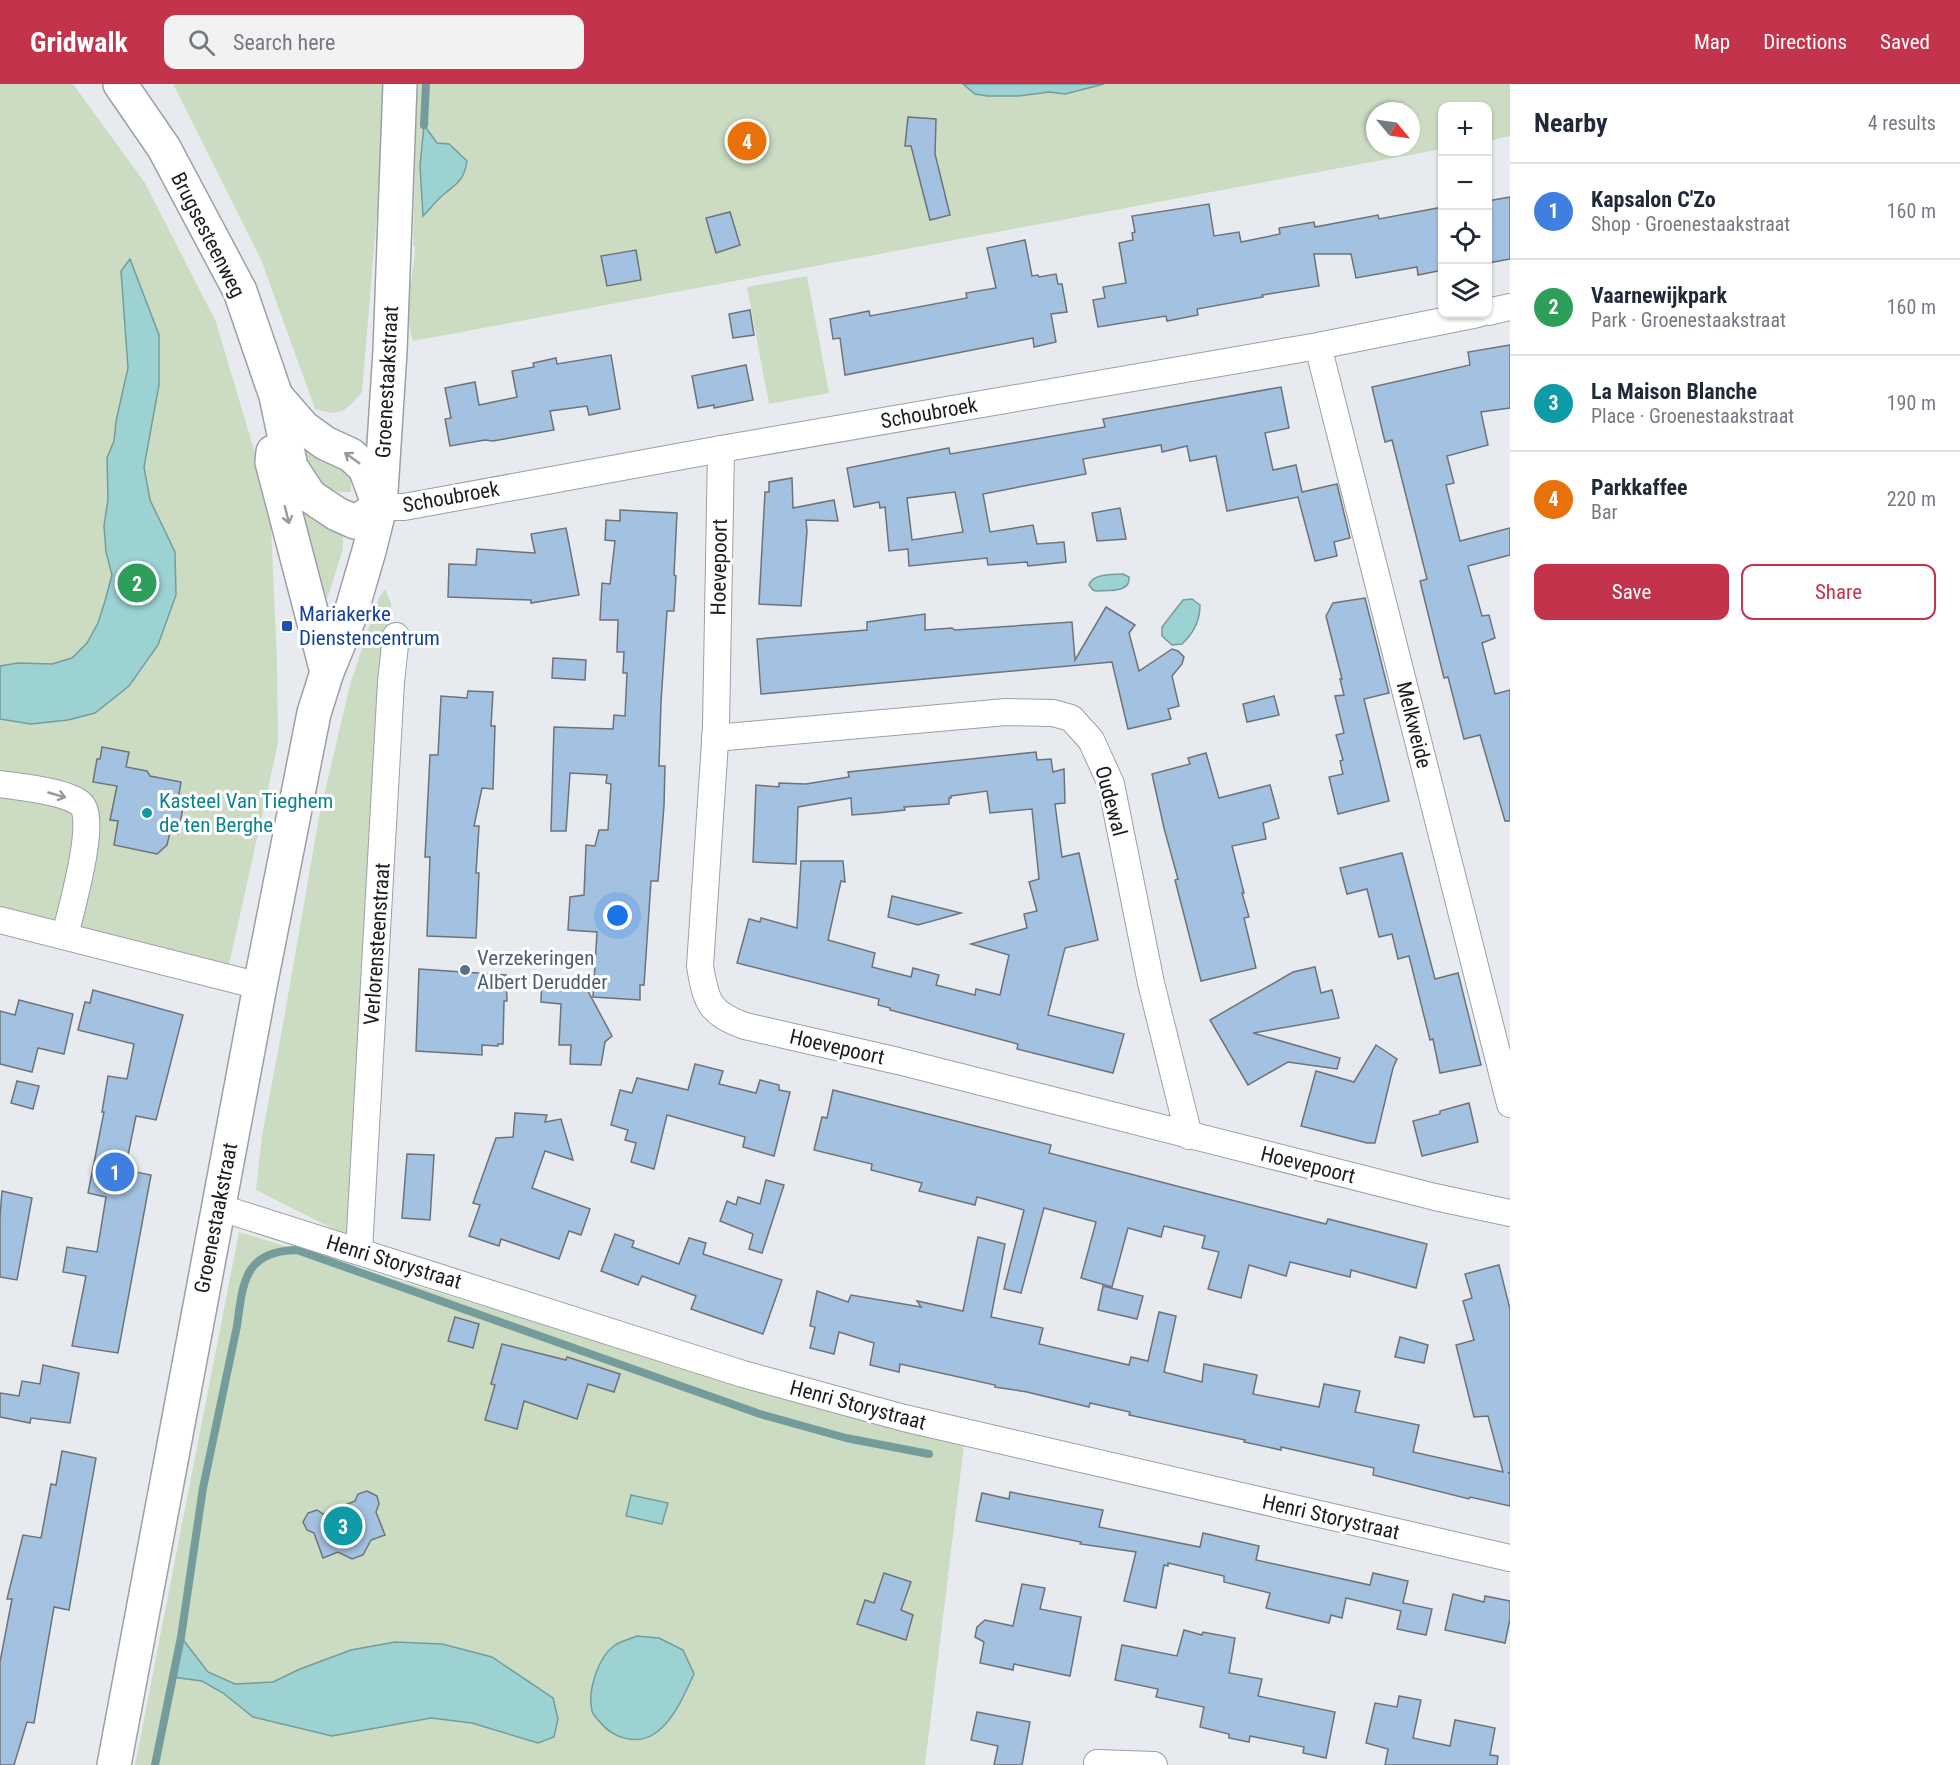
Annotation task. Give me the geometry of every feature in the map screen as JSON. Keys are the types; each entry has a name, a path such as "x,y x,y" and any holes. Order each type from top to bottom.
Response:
{"street":[{"name":"Brugsesteenweg","path":"120,84 164,148 240,291 276,396"},
{"name":"Groenestaakstraat","path":"114,1765 260,986 314,713 327,672 350,616 380,507 390,351 400,84"},
{"path":"1492,311 1510,307"},
{"name":"Schoubroek","path":"380,507 404,507 721,449 1318,346 1459,318"},
{"name":"Melkweide","path":"1318,346 1510,1104"},
{"path":"276,396 303,427 325,444 351,455 365,468 380,507 355,522 337,514 310,496 291,468 276,396"},
{"path":"276,396 272,462 327,672"},
{"name":"Hoevepoort","path":"721,449 715,738 700,966 704,992 711,1005 724,1018 745,1026 898,1061 1189,1136 1435,1197 1510,1213"},
{"name":"Verlorensteenstraat","path":"359,1251 391,682 396,636"},
{"name":"Oudewal","path":"715,738 1006,712 1053,713 1071,718 1091,740 1111,784 1150,983 1189,1136"},
{"path":"0,784 42,790 76,800 84,806 87,814 86,840 65,936"},
{"path":"0,920 260,986"},
{"name":"Henri Storystraat","path":"218,1207 743,1374 904,1418 1510,1557"},
{"path":"1097,1763 1154,1765"}],"green space":[{"path":"0,84 73,84 145,183 216,322 270,504 278,743 229,965 0,910"},
{"path":"173,84 388,84 362,392 342,411 331,413 315,409 262,262"},
{"path":"417,84 1510,84 1510,136 1492,140 1492,102 1438,102 1438,150 1420,153 1420,102 1366,102 1366,156 1404,156 413,341 409,306 415,247 413,246"},
{"path":"807,276 829,393 769,404 747,287"},
{"path":"294,449 320,455 332,462 351,480 351,492 332,490 317,480"},
{"path":"291,505 311,509 343,534 343,549 321,618"},
{"path":"385,589 391,603 351,1238 256,1190 262,1136 319,817 350,685 379,598"},
{"path":"239,1232 774,1395 964,1445 925,1765 135,1765"}],"water":[{"path":"963,84 1104,84 1065,94 1049,92 1019,96 987,96 975,94"},
{"path":"424,125 437,143 449,144 467,161 459,181 423,216 420,166"},
{"path":"130,259 159,335 159,385 144,467 150,500 175,552 176,595 158,645 129,686 95,713 68,720 31,724 0,719 0,666 18,663 52,664 72,658 87,643 98,623 105,601 112,575 106,552 104,526 108,499 107,458 114,441 116,421 128,368 121,271"},
{"path":"1123,574 1129,577 1129,582 1123,588 1096,591 1089,585 1094,578"},
{"path":"1192,599 1200,605 1196,626 1182,644 1172,645 1162,636 1162,627 1183,600"},
{"path":"631,1495 668,1503 662,1524 626,1516"},
{"path":"637,1636 659,1638 683,1650 694,1674 679,1705 657,1732 642,1739 627,1739 605,1728 593,1714 591,1694 595,1675 609,1650"},
{"path":"181,1637 208,1672 235,1684 273,1682 351,1650 395,1642 442,1644 492,1657 553,1698 558,1719 554,1737 538,1743 472,1723 431,1718 332,1736 253,1717 223,1693 202,1681 172,1677"}],"building":[{"path":"908,117 936,119 935,154 950,215 930,220 911,146 905,146"},
{"path":"1510,197 1510,259 1492,262 1492,210 1492,200"},
{"path":"1209,204 1214,236 1239,232 1241,242 1280,234 1279,228 1314,222 1315,227 1378,215 1379,219 1438,208 1438,271 1418,275 1417,267 1356,278 1351,254 1314,254 1319,286 1197,309 1198,315 1167,321 1166,316 1098,327 1093,300 1105,298 1103,287 1126,283 1119,243 1133,240 1132,233 1135,232 1132,216"},
{"path":"730,212 740,245 716,253 706,218"},
{"path":"1025,240 1032,276 1056,274 1058,284 1062,284 1067,312 1051,314 1056,342 1034,347 1033,338 845,375 840,338 833,339 830,319 869,311 870,316 967,298 966,293 996,288 987,248"},
{"path":"636,250 641,280 607,286 601,256"},
{"path":"750,310 754,335 733,338 729,314"},
{"path":"1510,345 1510,408 1481,412 1488,445 1447,456 1454,483 1446,485 1460,541 1510,528 1510,555 1468,566 1482,616 1489,615 1495,638 1482,643 1495,694 1510,690 1510,821 1505,821 1480,735 1464,739 1448,677 1444,678 1420,581 1427,579 1392,440 1385,442 1372,387 1470,365 1468,352"},
{"path":"611,355 620,409 589,415 587,406 550,411 554,430 450,446 445,419 451,418 445,388 475,382 479,405 517,397 512,371 534,367 533,363 556,358 557,364"},
{"path":"746,365 753,400 714,408 714,405 698,408 692,376"},
{"path":"1281,387 1289,428 1265,433 1273,470 1296,465 1302,492 1337,484 1350,538 1334,542 1337,556 1315,561 1298,497 1227,511 1216,456 1190,461 1187,446 1162,452 1161,445 1083,459 1086,474 983,494 990,532 1033,525 1037,544 1064,542 1066,562 1028,566 1027,562 988,565 987,558 909,566 908,549 889,551 885,507 880,508 879,502 854,507 847,468 949,448 950,454 1105,427 1103,419","holes":["955,492 963,532 912,540 907,498"]},
{"path":"792,478 793,508 834,500 838,521 806,520 801,606 759,604 765,492 769,492 769,482"},
{"path":"1120,508 1126,539 1097,541 1092,513"},
{"path":"620,510 677,513 674,611 667,611 661,702 659,766 665,766 664,806 658,881 651,881 644,985 640,985 640,1000 593,997 597,932 568,930 570,897 584,895 586,845 595,846 599,830 608,830 611,784 606,783 607,775 570,773 566,831 551,831 554,727 613,729 614,715 625,716 627,673 623,673 624,652 617,652 618,620 600,620 602,583 610,584 615,541 605,540 606,520 620,521"},
{"path":"566,528 579,595 531,603 531,600 448,597 449,564 476,565 477,549 535,553 531,534"},
{"path":"1365,598 1389,693 1364,699 1389,801 1338,814 1329,777 1343,774 1340,761 1343,760 1336,735 1344,733 1335,696 1344,695 1326,616 1333,603"},
{"path":"1106,607 1135,625 1129,633 1139,671 1172,649 1184,657 1182,664 1172,676 1179,706 1168,709 1171,719 1128,729 1112,662 761,694 757,639 867,630 867,622 925,614 925,630 1072,622 1075,660"},
{"path":"553,658 586,660 585,680 552,678"},
{"path":"468,691 493,692 491,726 495,726 493,789 482,788 474,826 479,826 476,938 427,936 430,857 425,857 430,755 438,755 441,696 467,698"},
{"path":"1274,696 1279,715 1247,722 1243,704"},
{"name":"Kasteel Van Tieghem de ten Berghe","path":"102,747 129,752 126,767 147,771 150,776 181,782 177,805 183,807 178,834 170,832 167,845 157,854 114,845 118,821 110,820 117,786 93,782 97,759 100,759"},
{"path":"1036,752 1037,760 1051,759 1053,772 1064,769 1065,803 1055,804 1062,857 1079,853 1098,940 1065,948 1048,1015 1124,1034 1113,1073 1017,1049 1018,1044 890,1010 890,1008 878,1005 879,999 737,963 749,919 760,922 761,918 797,928 801,861 843,861 845,882 841,881 828,940 875,953 872,967 911,977 913,968 939,975 936,985 975,995 976,989 1000,995 1009,955 971,944 1027,928 1024,914 1037,911 1029,882 1039,879 1032,809 990,813 987,791 951,796 949,804 904,807 905,810 877,813 852,815 851,798 798,807 796,864 753,862 756,785 779,787 779,783 806,784 849,777 848,772"},
{"path":"1206,753 1219,798 1270,785 1279,818 1263,823 1266,839 1232,846 1249,917 1244,918 1256,968 1201,981 1175,880 1178,879 1152,774 1190,764 1188,758"},
{"path":"1402,853 1435,979 1458,973 1481,1065 1440,1073 1433,1039 1430,1040 1409,956 1398,959 1392,934 1379,937 1367,889 1347,894 1340,868"},
{"path":"892,896 961,913 918,925 888,917"},
{"path":"1315,967 1321,993 1332,990 1339,1018 1253,1033 1340,1058 1337,1069 1288,1062 1248,1085 1210,1020 1293,972"},
{"path":"419,969 506,975 507,1001 504,1001 503,1044 482,1045 482,1055 416,1051"},
{"path":"542,977 582,980 612,1036 605,1042 601,1065 570,1064 571,1045 559,1045 561,1004 541,1002"},
{"path":"93,990 183,1015 156,1120 136,1116 125,1170 151,1175 118,1353 72,1346 86,1276 63,1272 67,1247 97,1252 106,1197 88,1193 104,1112 102,1112 108,1076 127,1079 134,1044 78,1030 85,1002 90,1003"},
{"path":"19,1000 73,1014 64,1054 38,1048 32,1072 0,1064 0,1011 15,1015"},
{"path":"1376,1045 1397,1059 1375,1143 1301,1126 1316,1071 1354,1082"},
{"path":"695,1064 723,1071 719,1084 756,1093 760,1080 779,1085 779,1090 790,1092 774,1156 743,1147 745,1137 667,1115 654,1169 631,1162 636,1143 625,1140 628,1130 611,1125 620,1090 632,1093 637,1078 688,1090"},
{"path":"17,1081 39,1086 33,1109 11,1103"},
{"path":"833,1090 1051,1145 1049,1153 1326,1224 1328,1219 1427,1244 1416,1288 1351,1270 1350,1277 1290,1262 1286,1276 1249,1265 1241,1298 1208,1289 1219,1252 1202,1248 1205,1236 1164,1226 1161,1237 1128,1228 1112,1287 1081,1278 1096,1222 1044,1208 1021,1293 1004,1289 1024,1210 977,1197 975,1205 919,1191 922,1183 871,1170 872,1164 814,1150 822,1117 827,1118"},
{"path":"1469,1103 1478,1142 1422,1156 1413,1121"},
{"path":"515,1113 547,1115 545,1122 561,1119 573,1160 545,1151 532,1188 590,1209 581,1235 569,1231 559,1259 501,1239 499,1246 469,1236 480,1205 473,1203 496,1138 513,1137"},
{"path":"407,1154 434,1155 430,1220 402,1218"},
{"path":"766,1180 784,1185 762,1253 749,1249 753,1234 720,1221 727,1201 736,1205 738,1197 760,1204"},
{"path":"2,1191 32,1198 17,1280 0,1277"},
{"path":"615,1234 634,1241 632,1247 679,1264 689,1238 706,1243 703,1254 782,1280 763,1334 691,1309 696,1296 642,1276 638,1285 601,1271"},
{"path":"978,1237 1005,1244 991,1317 1043,1328 1039,1344 1129,1365 1131,1357 1148,1361 1159,1312 1176,1316 1164,1372 1202,1382 1204,1364 1257,1375 1253,1394 1319,1407 1324,1384 1360,1391 1355,1412 1419,1425 1413,1452 1503,1472 1488,1416 1474,1417 1456,1345 1474,1340 1463,1301 1472,1298 1465,1274 1499,1265 1510,1309 1510,1472 1508,1473 1510,1473 1510,1506 1470,1497 1469,1499 1373,1475 1374,1468 1281,1447 1281,1450 1244,1442 1245,1440 1129,1415 1130,1412 1090,1403 1089,1407 900,1364 899,1372 870,1365 874,1343 839,1332 834,1354 810,1348 815,1327 810,1326 817,1291 848,1302 851,1295 921,1307 917,1301 963,1311"},
{"path":"1103,1286 1143,1296 1137,1319 1098,1310"},
{"path":"455,1317 479,1324 473,1348 448,1341"},
{"path":"1400,1337 1428,1345 1424,1363 1395,1357"},
{"path":"502,1344 566,1360 567,1357 620,1374 614,1392 588,1384 577,1419 524,1401 517,1429 485,1420 495,1385 491,1384"},
{"path":"43,1365 79,1373 70,1423 31,1418 30,1423 0,1417 0,1393 19,1396 22,1381 40,1384"},
{"path":"62,1451 96,1458 69,1610 54,1607 34,1723 27,1722 14,1765 0,1765 0,1662 12,1599 7,1599 23,1535 41,1538 51,1484 56,1485"},
{"path":"367,1491 377,1496 379,1504 376,1512 385,1535 371,1540 363,1555 352,1559 338,1552 323,1558 314,1533 307,1530 303,1522 308,1513 317,1510 323,1514 355,1501 358,1494"},
{"path":"1010,1492 1103,1510 1099,1527 1200,1547 1203,1533 1259,1546 1256,1560 1370,1585 1373,1573 1408,1581 1403,1603 1432,1609 1426,1635 1397,1629 1401,1611 1346,1598 1342,1618 1331,1615 1329,1623 1266,1608 1270,1593 1224,1582 1224,1576 1168,1563 1168,1566 1164,1565 1156,1608 1124,1601 1136,1552 1080,1544 1081,1542 976,1521 982,1493 1009,1499"},
{"path":"884,1573 911,1582 901,1610 913,1615 906,1640 857,1624 865,1600 874,1603"},
{"path":"1022,1584 1045,1588 1040,1609 1081,1617 1070,1676 1014,1664 1013,1670 980,1663 984,1642 975,1637 977,1627 985,1620 1013,1626"},
{"path":"1453,1594 1484,1602 1485,1596 1510,1601 1510,1619 1505,1643 1445,1630"},
{"path":"1184,1630 1202,1635 1203,1632 1235,1638 1229,1673 1262,1679 1258,1696 1335,1712 1326,1758 1303,1753 1304,1747 1250,1736 1249,1742 1229,1738 1229,1734 1200,1727 1204,1707 1156,1697 1158,1689 1115,1680 1122,1645 1177,1656"},
{"path":"1399,1696 1421,1700 1413,1738 1450,1746 1455,1720 1495,1728 1490,1755 1498,1756 1497,1765 1385,1765 1388,1749 1366,1743 1375,1703 1397,1707"},
{"path":"977,1712 1030,1722 1022,1765 994,1765 998,1746 971,1740"}],"waterway":[{"path":"424,125 426,84"},
{"path":"155,1765 181,1637 203,1488 237,1326 241,1296 249,1272 266,1256 297,1250 760,1414 846,1438 929,1454"}],"place":[{"name":"Parkkaffee","path":"747,141"},
{"name":"Vaarnewijkpark","path":"137,583"},
{"name":"Mariakerke Dienstencentrum","path":"287,626"},
{"name":"Kasteel Van Tieghem de ten Berghe","path":"147,813"},
{"name":"Verzekeringen Albert Derudder","path":"465,970"},
{"name":"Kapsalon C'Zo","path":"115,1172"},
{"name":"La Maison Blanche","path":"343,1526"}]}
